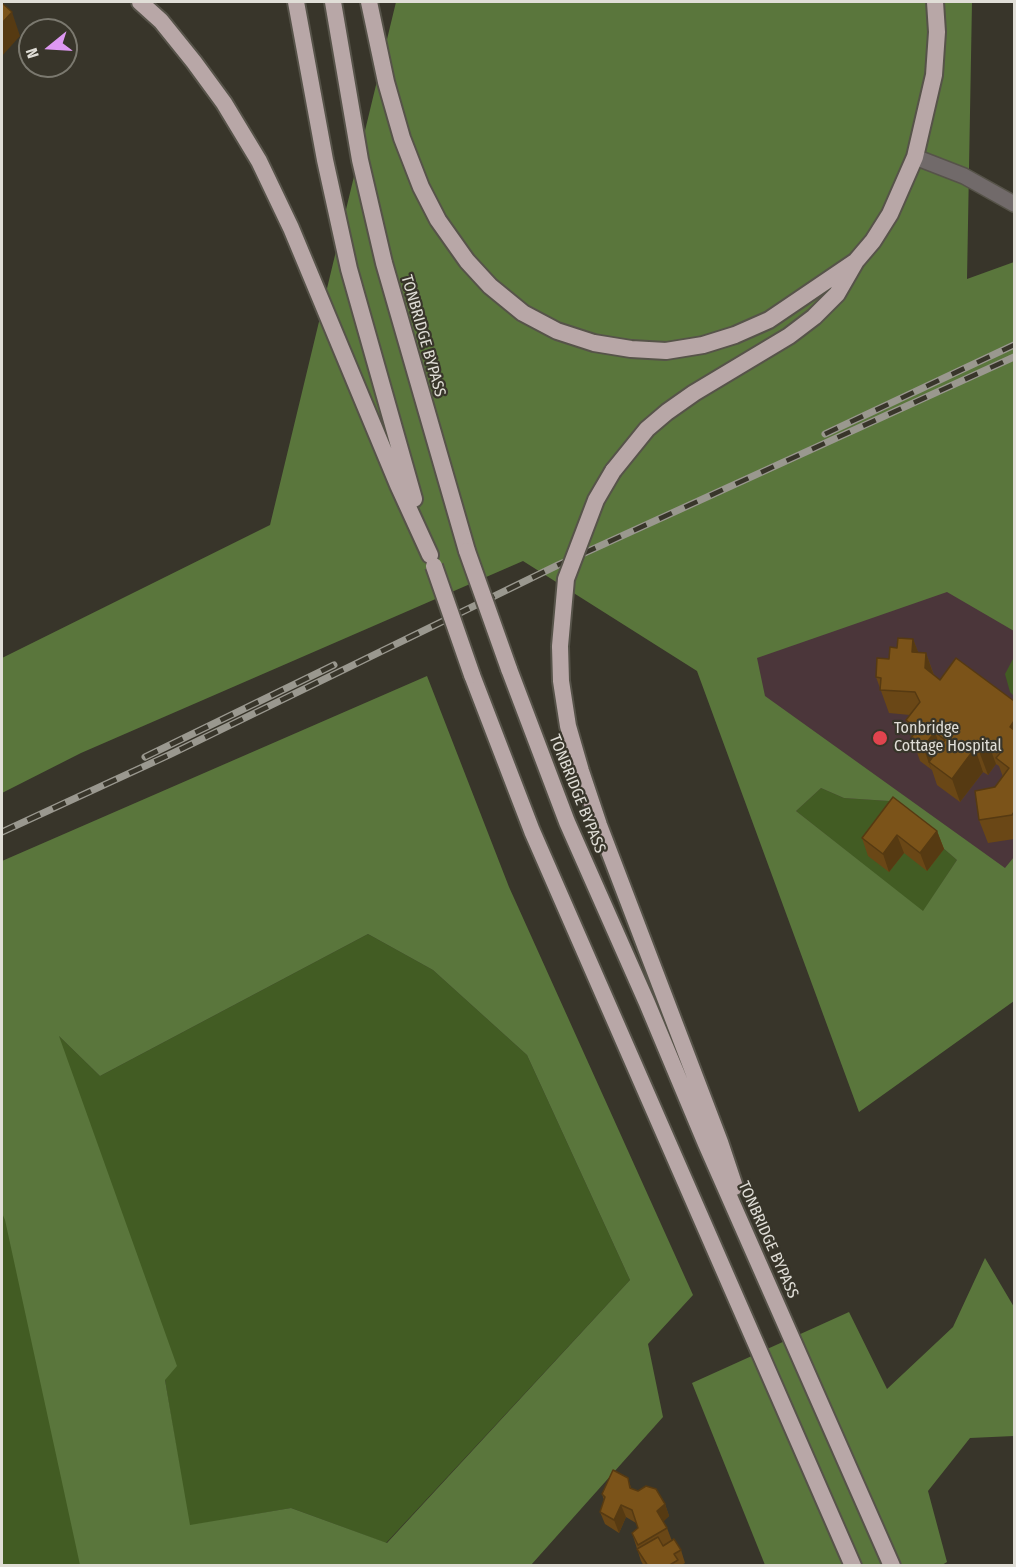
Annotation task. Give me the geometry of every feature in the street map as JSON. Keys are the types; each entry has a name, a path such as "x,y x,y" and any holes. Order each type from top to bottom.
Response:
{"highway":[{"path":"140,2 161,21 194,62 224,103 258,161 291,228 432,561"},
{"path":"296,2 325,160 349,269 432,561 472,675 532,831 853,1566"},
{"name":"TONBRIDGE BYPASS","path":"333,2 360,160 384,262 467,551 509,669 567,822 647,1003 705,1144 892,1566"},
{"path":"369,2 386,82 402,138 421,187 438,220 467,261 490,286 532,318 557,331 594,343 631,349 666,351 703,345 735,335 769,320 856,261"},
{"path":"763,1271 720,1142 603,836 568,726 561,681 560,646 566,579 596,500 613,471 647,429 694,393 789,336 814,317 837,294 856,261 873,241 890,214 915,157 934,75 937,32 935,2"}],"street":[{"path":"915,157 964,176 1014,204"}],"shaded area":[{"name":"Tonbridge Cottage Hospital","path":"1014,512 1014,951 877,1034 714,640"}],"green space":[{"path":"396,2 972,2 967,279 1014,262 1014,631 947,592 757,658 765,696 1005,868 1014,857 1014,1001 859,1112 697,671 523,561 81,753 2,793 2,658 270,525","holes":["821,788 844,798 889,801 957,860 923,911 796,811"]},
{"path":"1014,657 1014,696 1010,692 1005,674"},
{"path":"427,676 509,887 693,1295 648,1344 663,1417 531,1565 80,1565 2,1213 2,861","holes":["368,934 433,970 527,1055 630,1280 387,1543 291,1508 190,1525 165,1380 177,1366 59,1036 100,1076"]},
{"path":"821,788 844,798 889,801 957,860 923,912 796,811"},
{"path":"368,934 433,970 527,1055 630,1280 386,1543 291,1508 189,1526 165,1380 58,1035 100,1076"},
{"path":"2,1132 105,1565 2,1565"},
{"path":"985,1258 1014,1307 1014,1436 970,1438 928,1491 947,1562 942,1565 765,1565 692,1383 849,1312 887,1389 953,1327"}],"building":[{"path":"2,3 12,12 2,23"},
{"path":"898,638 913,639 912,652 926,653 925,668 940,680 956,658 1014,701 1014,721 1010,727 1014,730 1014,812 1012,815 979,820 975,791 995,787 1009,768 996,758 1002,751 987,740 979,751 975,748 952,779 929,762 945,740 935,732 923,747 911,738 918,729 906,720 920,702 915,692 880,690 881,678 876,677 877,658 889,659 890,647 897,648"},
{"path":"893,797 937,831 920,853 897,835 883,854 862,838"},
{"path":"613,1470 628,1478 630,1488 638,1491 646,1486 656,1489 665,1504 657,1511 667,1528 638,1545 632,1533 638,1528 632,1510 621,1505 614,1520 600,1512 605,1497 602,1494"},
{"path":"658,1537 663,1546 674,1539 681,1550 674,1554 678,1560 668,1566 648,1566 637,1549"}],"railway":[{"path":"825,434 1014,345"},
{"path":"2,832 171,754 558,565 1014,357"},
{"path":"145,757 334,665"}],"place":[{"name":"Tonbridge Cottage Hospital","path":"880,738"}]}
